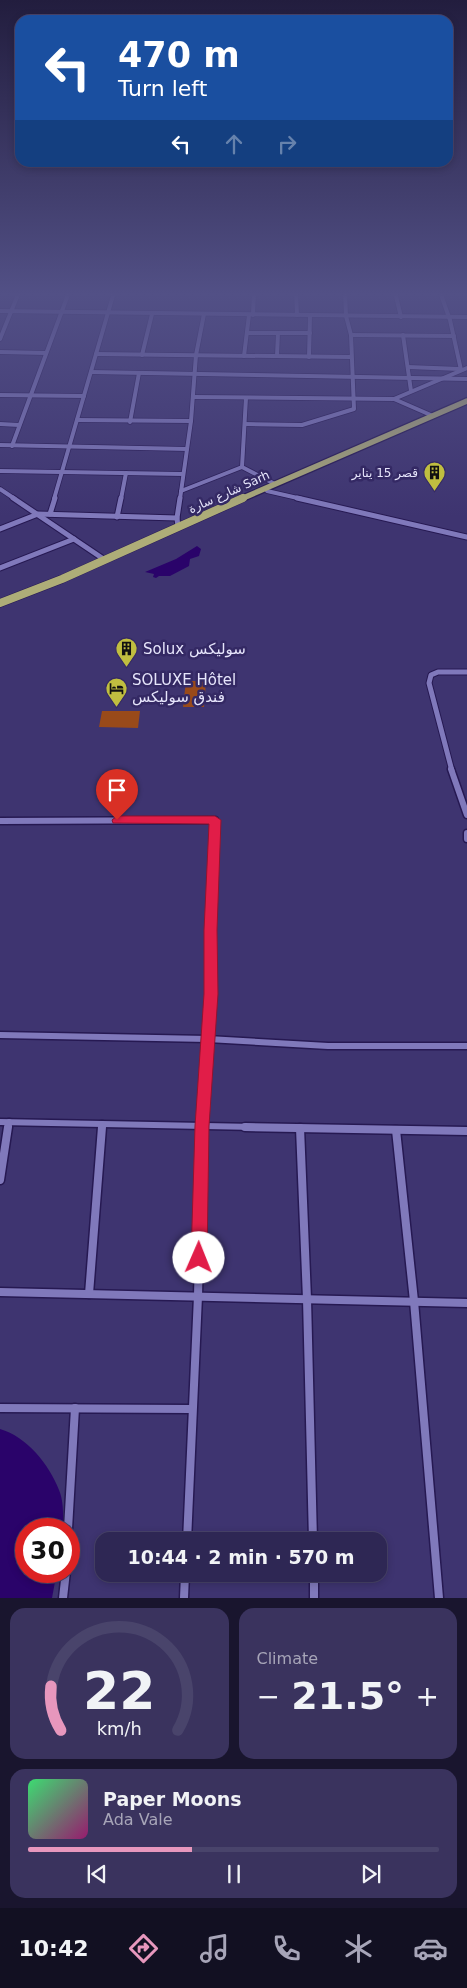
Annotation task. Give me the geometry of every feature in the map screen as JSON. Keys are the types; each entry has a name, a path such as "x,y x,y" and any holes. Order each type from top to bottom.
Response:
{"highway":[{"name":"شارع سارة Sarh","path":"0,604 105,560 275,484 467,403"},
{"name":"شارع سارة Sarh","path":"0,604 108,563 467,403"}],"street":[{"path":"12,446 41,367"},
{"path":"50,514 93,367"},
{"path":"178,527 177,518 194,397 195,367"},
{"path":"245,424 302,425 354,409 352,367"},
{"path":"411,390 408,367 460,370"},
{"path":"394,399 411,390 448,378 467,368"},
{"path":"91,372 467,379"},
{"path":"130,422 139,373"},
{"path":"0,395 84,396"},
{"path":"194,397 394,399 433,416"},
{"path":"242,467 246,398"},
{"path":"77,420 130,422 191,421"},
{"path":"0,424 19,424"},
{"path":"0,445 187,449"},
{"path":"181,491 242,467 275,484"},
{"path":"0,471 183,474"},
{"path":"117,517 126,473"},
{"path":"0,488 105,560"},
{"path":"267,491 467,537"},
{"path":"0,496 6,493"},
{"path":"0,529 38,514 177,518"},
{"path":"0,568 74,539"},
{"path":"467,672 438,672 431,675 429,683 455,784 467,815"},
{"path":"0,821 215,820 208,1039 202,1126 198,1296 186,1532"},
{"path":"467,833 467,839"},
{"path":"0,1036 208,1039 328,1046 467,1046"},
{"path":"0,1122 467,1131"},
{"path":"0,1180 9,1122"},
{"path":"89,1294 102,1124"},
{"path":"300,1128 307,1299 313,1532"},
{"path":"396,1130 414,1302 439,1598"},
{"path":"0,1292 467,1303"},
{"path":"0,1408 191,1409"},
{"path":"69,1518 75,1408"},
{"path":"184,1598 185,1582"},
{"path":"314,1582 314,1598"},
{"path":"63,1598 65,1583"}],"shaded area":[{"path":"197,546 201,549 199,556 190,559 189,566 170,576 159,576 156,578 153,577 154,574 145,572 176,559"},
{"path":"186,681 206,681 204,707 183,707"},
{"path":"102,711 140,711 138,728 99,727"},
{"path":"0,1429 19,1438 43,1461 55,1480 61,1495 63,1518 15,1518 15,1583 55,1583 52,1598 0,1598"}],"place":[{"name":"قصر 15 يناير","path":"434,492"},
{"name":"Solux سوليكس","path":"127,668"},
{"name":"SOLUXE Hôtel فندق سوليكس","path":"116,708"}],"route":[{"path":"117,820 215,820 210,930 211,994 202,1126 199,1258"}]}
